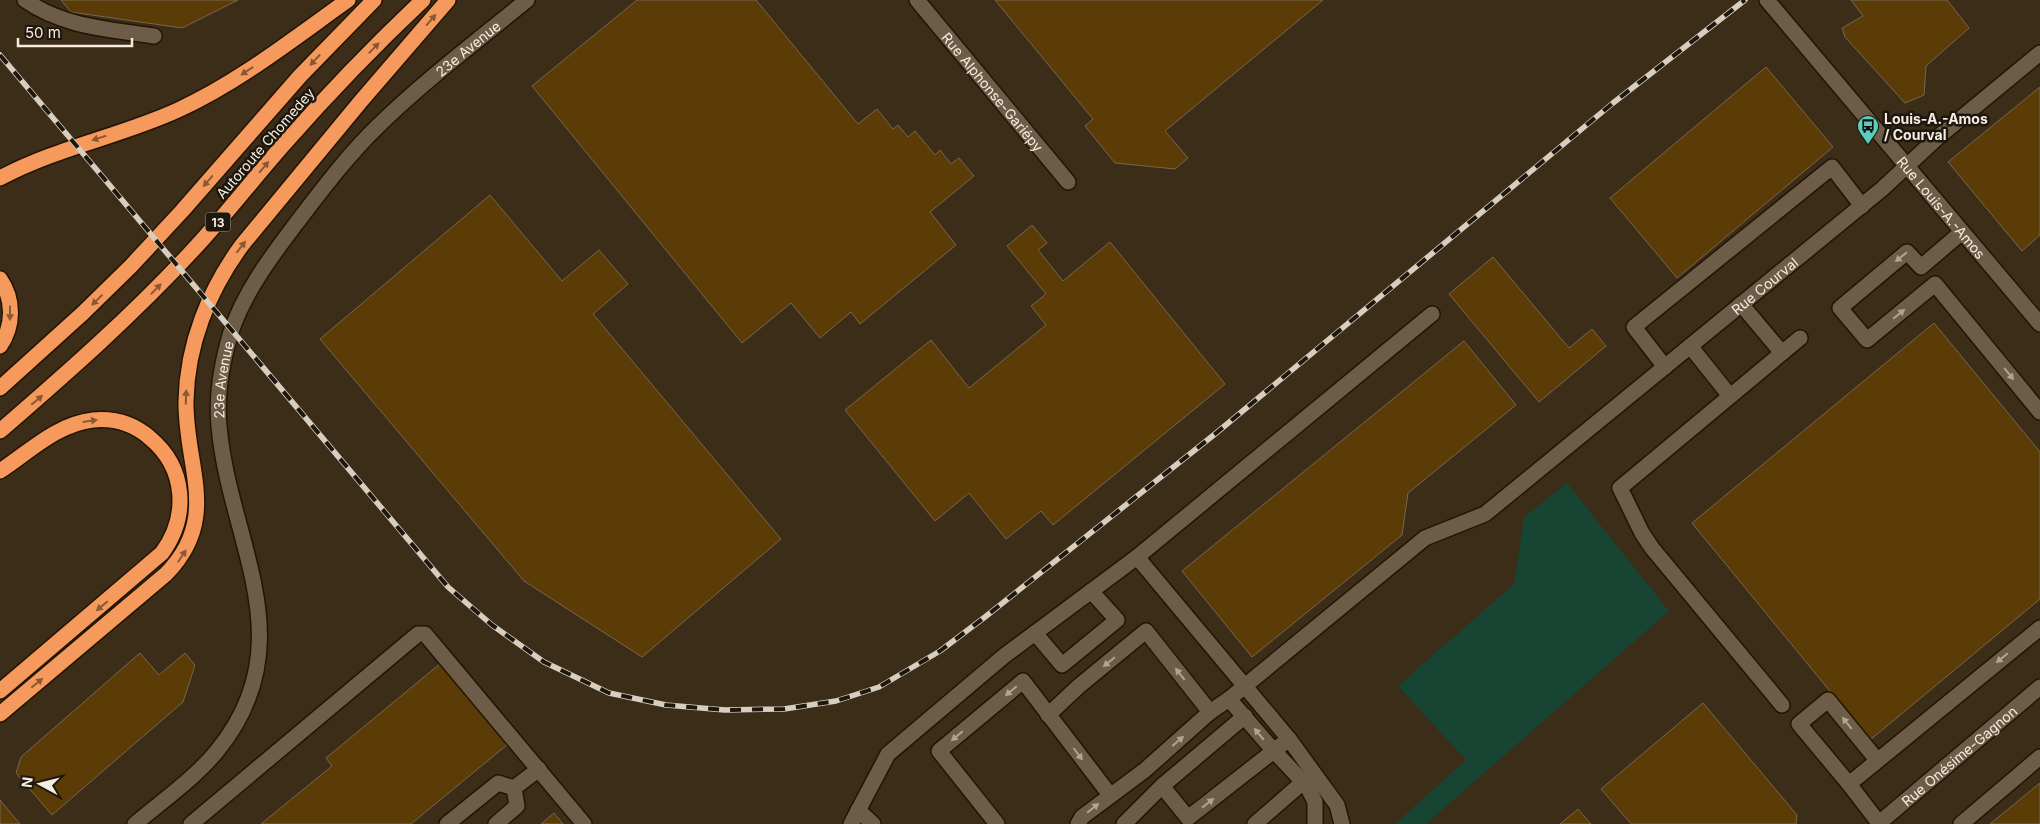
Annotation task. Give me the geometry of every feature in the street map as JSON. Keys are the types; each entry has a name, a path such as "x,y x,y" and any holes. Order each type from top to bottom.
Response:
{"highway":[{"path":"0,178 52,153 148,122 199,100 235,79 348,0"},
{"name":"Autoroute Chomedey","path":"0,388 83,313 142,255 294,83 374,0"},
{"name":"Autoroute Chomedey","path":"0,431 102,342 179,266 308,118 382,39 423,0"},
{"path":"0,714 166,574 186,549 194,530 198,502 187,429 187,384 196,337 211,295 242,245 361,101 448,0"},
{"path":"0,279 8,294 11,310 8,328 0,346"},
{"path":"0,471 64,429 84,421 106,420 127,424 138,429 156,442 170,461 179,481 181,493 177,526 162,553 0,692"}],"street":[{"path":"25,0 50,15 78,24 154,36"},
{"name":"23e Avenue","path":"135,824 187,781 216,752 244,706 257,665 260,637 258,597 226,471 219,424 219,397 222,371 232,331 242,306 285,238 363,142 419,89 527,0"},
{"name":"Rue Alphonse-Gariépy","path":"917,0 1068,182"},
{"name":"Rue Louis-A.-Amos","path":"1767,0 2040,324"},
{"name":"Rue Courval","path":"1078,824 1082,816 1145,770 1210,712 1230,699 1426,538 1485,514 1862,206 1936,138 2040,53"},
{"path":"1665,366 1634,327 1832,167 1862,206"},
{"path":"1921,267 1962,232"},
{"path":"1935,284 1867,340 1840,308 1907,252 1921,267 1935,284 2040,412"},
{"path":"1741,304 1782,353"},
{"path":"851,824 888,754 1004,656 1136,557 1432,314"},
{"path":"1782,705 1652,548 1642,533 1620,488 1800,338"},
{"path":"1690,346 1730,396"},
{"path":"1136,557 1289,739 1337,805 1342,824"},
{"path":"1035,633 1062,665 1117,620 1090,591"},
{"path":"1849,784 2040,628"},
{"path":"1048,715 1079,686 1146,631 1210,712"},
{"path":"191,824 418,634 422,633 584,824"},
{"path":"996,824 939,751 1022,681 1110,795"},
{"name":"Rue Onésime-Gagnon","path":"1878,823 2040,687"},
{"path":"1230,699 1274,752 1303,782 1315,802 1315,824"},
{"path":"1877,760 1828,700 1799,724 1849,784 1878,823"},
{"path":"1130,822 1162,786 1245,716"},
{"path":"1162,786 1188,818 1289,739"},
{"path":"1961,824 2040,757"},
{"path":"514,788 539,769"},
{"path":"1255,824 1303,782"},
{"path":"448,824 498,783 514,788"},
{"path":"496,824 517,806 514,788"},
{"path":"1315,802 1331,796"},
{"path":"858,810 873,824"}],"green space":[{"path":"1567,483 1669,611 1426,824 1395,824 1466,760 1398,686 1514,584 1524,517"}],"building":[{"path":"61,0 238,0 182,28 71,12"},
{"path":"637,0 756,0 858,124 877,109 893,129 898,125 908,137 915,131 935,155 940,150 951,164 959,158 974,176 930,212 956,245 860,324 851,312 820,338 791,303 742,343 532,86"},
{"path":"995,0 1323,0 1165,131 1188,158 1175,169 1115,163 1085,126 1093,119"},
{"path":"1851,0 1947,0 1969,28 1926,66 1924,95 1905,103 1845,37 1842,28 1863,16"},
{"path":"1766,67 1833,147 1677,278 1610,198"},
{"path":"2040,87 2040,235 2022,251 1948,162"},
{"path":"490,195 562,281 599,250 628,284 593,314 781,539 642,657 524,581 320,339"},
{"path":"1032,225 1047,243 1038,250 1063,281 1110,242 1225,384 1053,525 1041,511 1006,539 969,493 935,521 845,410 931,340 969,388 1046,325 1031,306 1046,294 1007,246"},
{"path":"1493,257 1569,348 1592,329 1606,346 1539,402 1449,294"},
{"path":"1934,323 2040,452 2040,599 1870,740 1692,523"},
{"path":"1464,341 1516,405 1408,493 1402,535 1252,657 1182,571"},
{"path":"140,653 159,675 185,653 195,665 183,702 52,815 16,773 21,757"},
{"path":"441,663 508,744 411,824 261,824 332,766 326,758"},
{"path":"1703,703 1797,815 1796,824 1631,824 1601,789"},
{"path":"2040,783 2040,824 1990,824"},
{"path":"0,800 20,824 0,824"},
{"path":"1578,809 1591,824 1560,824"},
{"path":"554,813 563,824 541,824"}],"railway":[{"path":"0,55 448,587 492,625 544,662 609,693 666,705 725,710 784,709 836,701 879,687 940,651 1215,434 1613,103 1745,0"}],"place":[{"name":"Louis-A.-Amos / Courval","path":"1868,145"}]}
